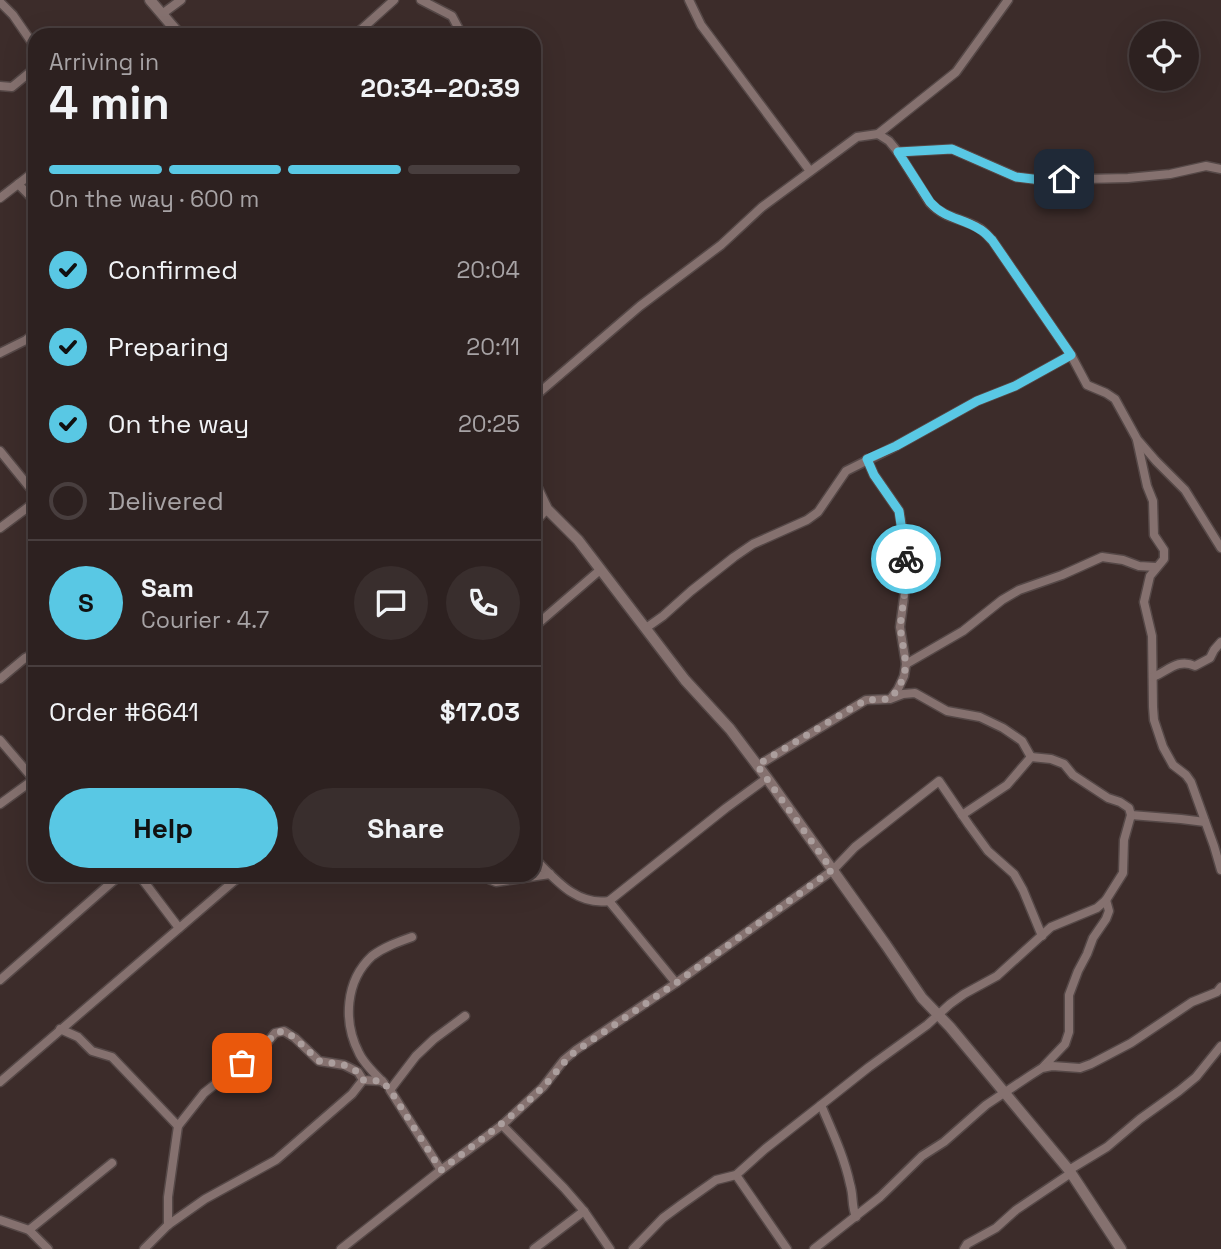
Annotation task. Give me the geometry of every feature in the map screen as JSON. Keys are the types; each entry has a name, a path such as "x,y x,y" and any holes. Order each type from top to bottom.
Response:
{"street":[{"path":"150,0 174,28"},
{"path":"162,13 181,0"},
{"path":"363,28 394,0"},
{"path":"421,0 452,16 458,28"},
{"path":"689,0 701,25 810,171"},
{"path":"541,391 640,306 721,245 762,207 857,137 878,134 956,72 1008,0"},
{"path":"0,2 28,37"},
{"path":"0,86 12,87 28,74"},
{"path":"878,134 889,141 898,152 936,209 944,215 982,230 992,240 1071,355 1087,385 1115,399 1137,439 1185,489 1221,548"},
{"path":"898,152 952,149 1016,177 1041,180 1170,174 1206,166 1221,169"},
{"path":"0,198 28,177"},
{"path":"19,184 28,194"},
{"path":"0,353 28,338"},
{"path":"646,628 712,573 753,544 807,520 818,512 846,471 977,401 1015,386 1071,355"},
{"path":"1137,439 1153,501 1154,535 1164,550 1164,559 1150,576 1144,602 1152,636 1154,720 1163,747 1173,765 1191,782 1221,870"},
{"path":"0,451 28,485"},
{"path":"867,459 874,475 899,511 907,575 900,627 906,664 901,682 890,699"},
{"path":"541,497 547,509 578,540 685,680 730,729 922,998 1005,1092 1070,1172 1121,1249"},
{"path":"0,528 28,507"},
{"path":"541,515 547,509"},
{"path":"906,664 963,631 1018,590 1062,575 1102,557 1139,566 1156,567"},
{"path":"541,621 600,570"},
{"path":"1153,677 1173,665 1188,663 1195,667 1210,658 1221,642"},
{"path":"0,678 28,656"},
{"path":"757,765 866,700 890,699 915,692 947,711 980,717 1003,728 1022,741 1031,757"},
{"path":"0,740 28,774"},
{"path":"962,815 1007,785 1031,757"},
{"path":"633,1249 663,1218 716,1180 736,1175 765,1149 964,994 997,976 1051,927 1097,908 1106,900 1123,873 1124,840 1131,815 1129,808 1073,775 1064,764 1051,759 1031,757"},
{"path":"541,865 573,893 589,901 609,901 767,778"},
{"path":"341,1249 502,1125 543,1087 565,1060 832,870 855,847 939,781 988,851 1014,874 1042,936"},
{"path":"0,804 28,785"},
{"path":"1131,815 1205,822"},
{"path":"541,875 550,874"},
{"path":"0,980 112,882"},
{"path":"144,882 179,928"},
{"path":"0,1082 232,882"},
{"path":"814,1249 880,1197 922,1156 944,1142 986,1105 1042,1068 1065,1044 1069,1032 1069,995 1093,938 1106,919 1109,911 1106,900"},
{"path":"609,901 676,983"},
{"path":"412,937 386,947 359,971 354,982 348,1016 350,1032 360,1056 390,1090 441,1170"},
{"path":"1042,1068 1080,1068 1091,1064 1131,1043 1192,1002 1220,991"},
{"path":"390,1090 416,1056 465,1016"},
{"path":"60,1029 78,1037 92,1051 112,1058 178,1126"},
{"path":"168,1226 168,1197 178,1126 204,1093 266,1044 275,1033 284,1031 319,1061 344,1065 358,1072 363,1080"},
{"path":"964,1249 967,1244 996,1228 1016,1210 1107,1147 1179,1091 1196,1077 1221,1046"},
{"path":"363,1080 382,1081"},
{"path":"144,1249 168,1226 205,1199 276,1160 352,1094 363,1080"},
{"path":"821,1105 839,1144 851,1186 852,1206 856,1217"},
{"path":"502,1125 564,1188 584,1211 610,1249"},
{"path":"29,1230 112,1163"},
{"path":"736,1175 787,1249"},
{"path":"534,1249 584,1211"},
{"path":"0,1220 29,1230 48,1249"}],"way so far":[{"path":"242,1063 275,1033 284,1031 319,1061 344,1065 358,1072 363,1080 382,1081 441,1170 480,1142 543,1087 576,1051 676,983 832,870 757,765 866,700 890,699 898,689 906,664 900,627 907,575 906,559"}],"route":[{"path":"906,559 899,511 874,475 867,459 977,401 1015,386 1071,355 992,240 982,230 944,215 936,209 898,152 952,149 1016,177 1064,179"}]}
